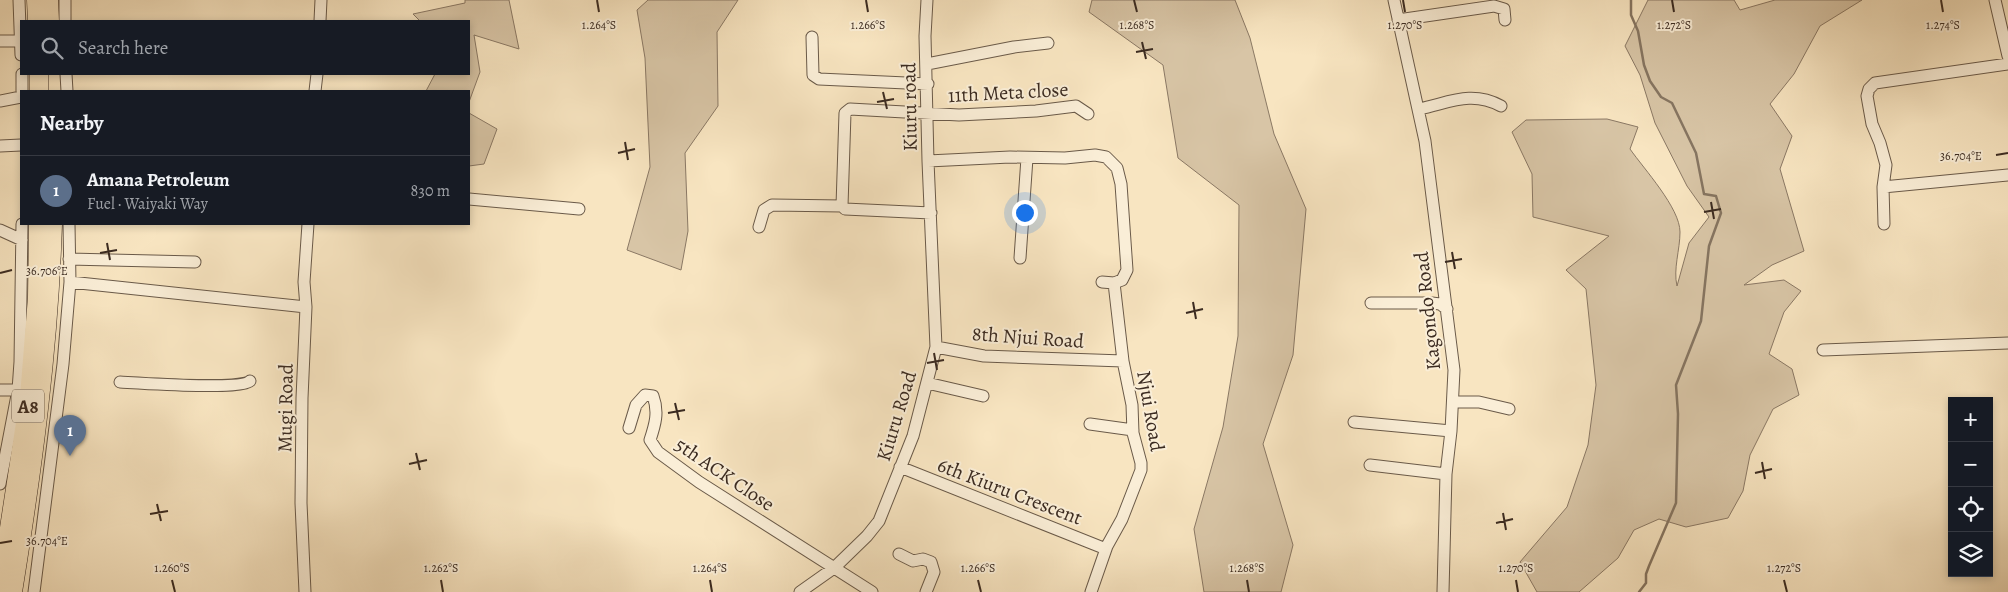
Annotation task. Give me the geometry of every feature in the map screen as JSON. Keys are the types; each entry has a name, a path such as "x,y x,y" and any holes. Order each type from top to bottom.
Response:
{"highway":[{"path":"36,0 37,20"},
{"path":"49,0 50,20"},
{"path":"38,75 39,90"},
{"path":"50,75 51,90"},
{"name":"A8","path":"0,586 6,514 29,397 30,271 38,225"},
{"name":"A8","path":"13,592 30,484 49,329 53,225"}],"street":[{"path":"0,41 20,41 19,0"},
{"path":"65,0 65,20"},
{"path":"320,20 321,0"},
{"name":"Kiuru road","path":"927,0 928,161 931,213"},
{"name":"Kagondo Road","path":"1394,0 1419,109 1454,370 1451,431 1446,474 1443,592"},
{"path":"1995,0 2005,27 2008,56"},
{"path":"1398,20 1494,6 1504,9 1505,20"},
{"path":"812,37 813,75 819,79 928,84"},
{"path":"927,64 1014,47 1048,43"},
{"path":"1884,224 1883,186 1886,165 1872,124 1867,96 1869,89 1875,83 2008,64"},
{"path":"22,75 22,90"},
{"path":"66,75 67,90"},
{"path":"315,90 316,75"},
{"path":"0,101 20,97"},
{"path":"1419,109 1471,98 1484,98 1501,106"},
{"name":"11th Meta close","path":"842,206 845,113 850,109 959,115 1036,111 1076,106 1088,114"},
{"path":"0,146 20,145"},
{"path":"928,161 1065,158 1095,155 1106,157 1112,161 1119,172 1121,184 1127,270 1122,280 1102,282"},
{"path":"1020,258 1027,158"},
{"path":"1883,186 2008,175"},
{"path":"470,199 578,209"},
{"path":"760,227 764,210 772,205 842,206 845,209 931,213"},
{"name":"Kiuru Road","path":"800,592 834,568 867,536 879,520 913,436 936,347 931,213"},
{"path":"0,484 18,390 30,271 22,240 22,225"},
{"path":"34,592 55,436 70,282 69,225"},
{"name":"Mugi Road","path":"305,592 301,503 302,398 306,307 304,282 308,225"},
{"path":"0,230 22,240"},
{"path":"69,259 195,262"},
{"path":"70,282 306,307"},
{"name":"Njui Road","path":"1092,592 1106,549 1122,519 1141,463 1133,430 1132,405 1120,361 1114,282"},
{"path":"1371,303 1432,303 1440,304 1447,309"},
{"path":"1823,350 2008,343"},
{"name":"8th Njui Road","path":"936,347 984,356 1120,361"},
{"path":"120,382 245,385 250,381"},
{"path":"926,383 983,396"},
{"path":"0,390 18,390"},
{"name":"5th ACK Close","path":"630,428 636,405 645,395 653,396 656,405 656,420 650,440 658,452 699,482 834,568"},
{"path":"1453,402 1486,402 1509,409"},
{"path":"1354,422 1451,431"},
{"path":"1090,424 1133,430"},
{"path":"37,431 55,436"},
{"path":"1370,465 1446,474"},
{"name":"6th Kiuru Crescent","path":"900,467 1106,549"},
{"path":"30,484 48,488"},
{"path":"899,554 913,561 927,560 931,562 934,572 926,592"},
{"path":"834,568 872,592"}],"shaded area":[{"path":"465,0 509,0 519,49 474,35 480,72 470,99 470,90 427,90 434,75 470,75 470,20 419,20 413,14 465,3"},
{"path":"648,0 738,0 717,32 718,106 685,153 688,231 681,270 627,250 650,167 645,58 637,10"},
{"path":"1092,0 1235,0 1250,38 1274,134 1306,209 1293,355 1263,444 1293,545 1281,592 1204,592 1194,529 1223,427 1238,336 1239,205 1178,158 1163,65 1089,12"},
{"path":"1648,0 1734,0 1740,10 1775,0 1862,0 1820,26 1794,74 1770,104 1792,136 1780,169 1804,251 1772,265 1744,285 1784,280 1801,291 1784,312 1769,354 1792,369 1799,395 1773,409 1750,455 1743,491 1728,518 1686,527 1659,519 1634,530 1618,558 1579,592 1537,592 1520,562 1567,507 1588,445 1596,385 1586,289 1566,270 1609,236 1533,217 1532,174 1512,132 1526,120 1607,119 1638,127 1630,149 1668,200 1678,222 1680,239 1676,273 1677,286 1689,243 1709,217 1687,186 1655,123 1640,75 1625,46"},
{"path":"470,114 497,129 484,164 470,166"}],"waterway":[{"path":"1631,0 1631,15 1638,31 1644,65 1650,81 1661,97 1672,103 1696,153 1704,194 1716,196 1721,213 1709,246 1701,321 1676,385 1678,414 1676,503 1646,574 1646,583 1639,592"}],"place":[{"name":"Amana Petroleum","path":"70,456"}]}
